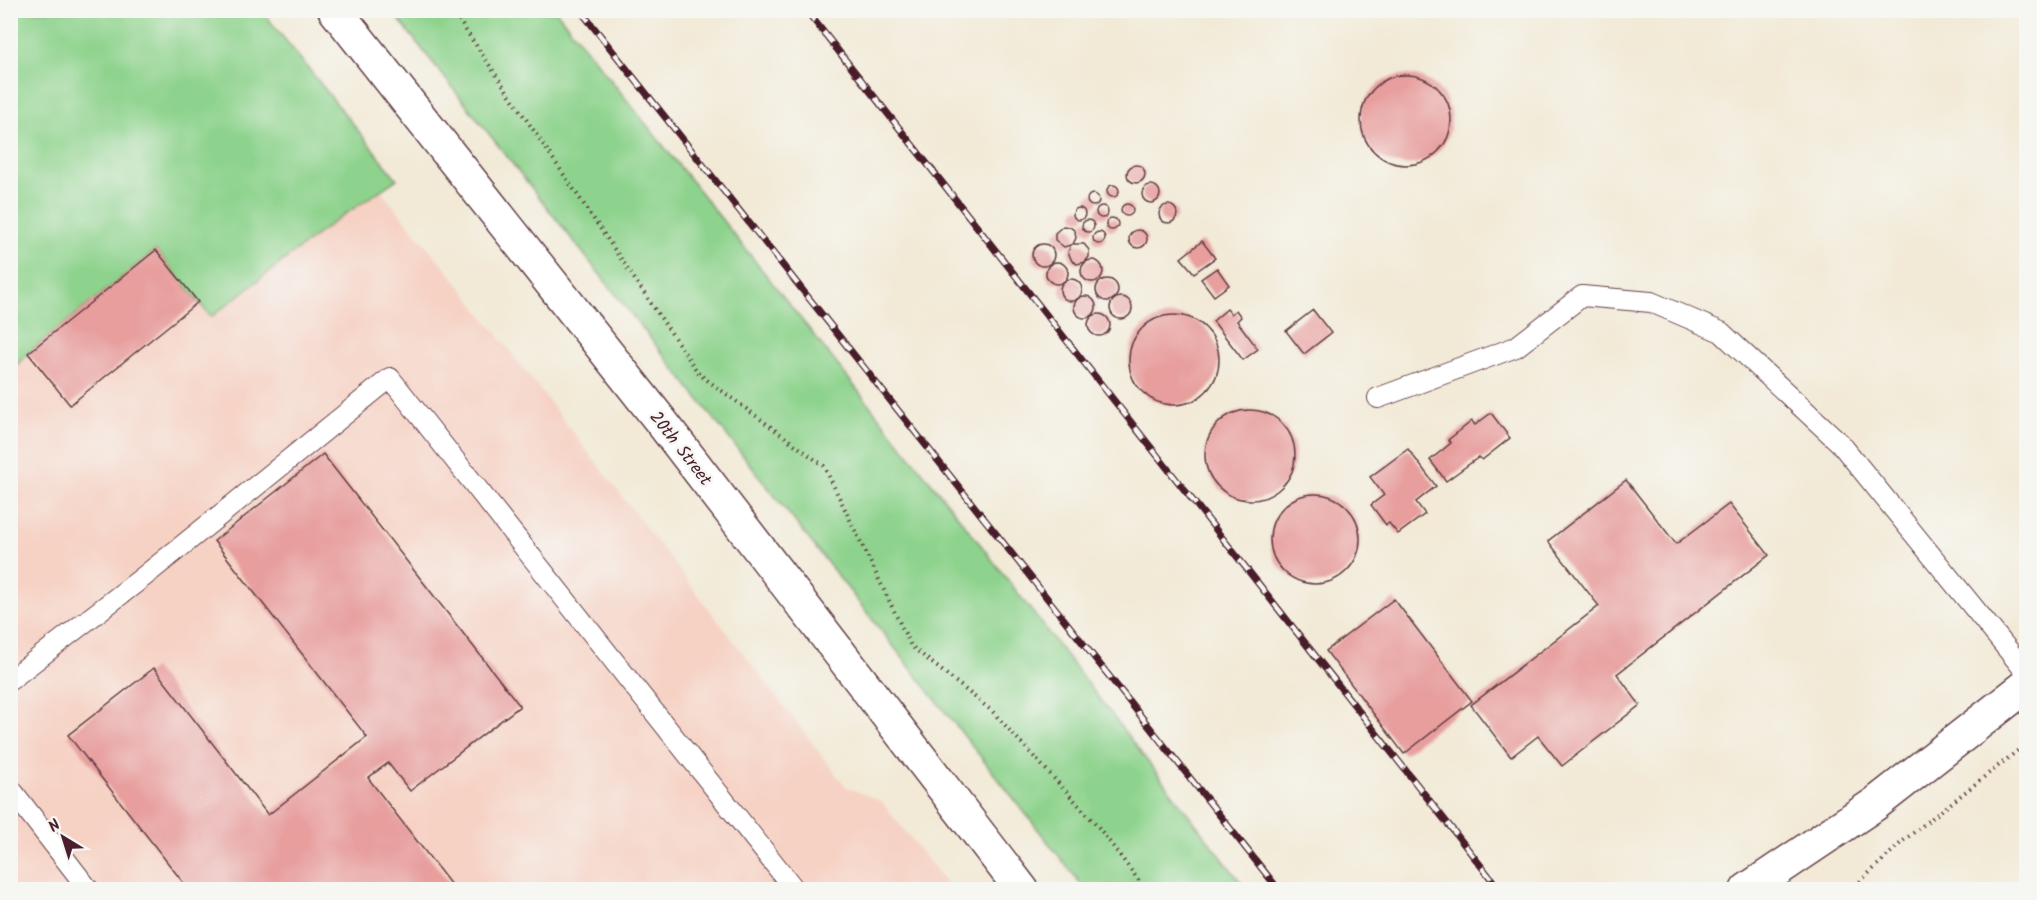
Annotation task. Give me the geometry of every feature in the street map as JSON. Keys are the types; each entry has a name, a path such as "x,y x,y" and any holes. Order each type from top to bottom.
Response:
{"main road":[{"name":"20th Street","path":"335,10 660,420 1022,890"},
{"path":"1747,890 1875,804 2026,686"},
{"path":"1787,890 1875,804"}],"lane":[{"path":"1377,398 1516,347 1582,297 1651,302 1721,332 1840,443 2026,672"},
{"path":"10,680 142,578 390,378 795,890"},
{"path":"10,788 89,890"}],"path":[{"path":"452,10 699,374 824,466 911,646 992,711 1096,825 1146,890"},
{"path":"1851,890 1903,841 2026,744"}],"shaded area":[{"path":"20,10 380,190 457,282 846,787 881,801 951,889 11,889 10,18"}],"green space":[{"path":"20,11 262,11 397,179 332,223 211,317 156,250 28,353 11,371 10,18"},
{"path":"392,11 556,11 980,544 1246,889 1085,889"}],"building":[{"path":"1406,75 1423,79 1438,88 1447,103 1451,120 1447,137 1438,152 1423,161 1406,165 1389,161 1374,152 1365,137 1361,120 1365,103 1374,88 1389,79"},
{"path":"1136,165 1142,168 1145,174 1142,180 1136,183 1130,180 1127,174 1130,168"},
{"path":"1115,185 1119,191 1115,197 1111,197 1107,189"},
{"path":"1151,185 1157,188 1160,194 1157,200 1151,203 1145,200 1142,194 1145,188"},
{"path":"1095,194 1099,200 1095,206 1091,206 1087,198"},
{"path":"1129,204 1133,210 1129,216 1125,216 1121,208"},
{"path":"1168,205 1174,208 1177,214 1174,220 1168,223 1162,220 1159,214 1162,208"},
{"path":"1104,206 1108,212 1104,218 1100,218 1096,210"},
{"path":"1081,208 1085,214 1081,220 1077,220 1073,212"},
{"path":"1114,218 1118,224 1114,230 1110,230 1106,222"},
{"path":"1090,220 1094,226 1090,232 1086,232 1082,224"},
{"path":"1063,226 1075,231 1076,238 1073,244 1084,244 1089,250 1089,257 1085,262 1077,264 1072,261 1068,252 1071,245 1064,247 1055,240 1055,233"},
{"path":"1138,230 1144,233 1147,239 1144,245 1138,248 1132,245 1129,239 1132,233"},
{"path":"1101,232 1105,238 1101,244 1097,244 1093,236"},
{"path":"1202,241 1215,258 1194,273 1181,258"},
{"path":"1043,244 1053,251 1054,255 1047,265 1043,266 1033,259 1032,255 1039,245"},
{"path":"156,250 198,302 70,405 28,353"},
{"path":"1092,260 1102,267 1103,271 1096,281 1092,282 1082,275 1081,271 1088,261"},
{"path":"1057,262 1067,269 1068,273 1061,283 1057,284 1047,277 1046,273 1053,263"},
{"path":"1217,268 1229,285 1214,296 1201,279"},
{"path":"1071,279 1081,286 1082,290 1075,300 1071,301 1061,294 1060,290 1067,280"},
{"path":"1107,279 1117,286 1118,290 1111,300 1107,301 1097,294 1096,290 1103,280"},
{"path":"1085,296 1095,303 1096,307 1089,317 1085,318 1075,311 1074,307 1081,297"},
{"path":"1121,297 1131,304 1132,308 1125,318 1121,319 1111,312 1110,308 1117,298"},
{"path":"1227,309 1231,314 1236,310 1241,317 1237,321 1258,349 1243,360 1213,321"},
{"path":"1313,310 1331,333 1304,354 1286,331"},
{"path":"1099,314 1109,321 1110,325 1103,335 1099,336 1089,329 1088,325 1095,315"},
{"path":"1174,315 1191,319 1206,328 1215,343 1219,360 1215,377 1206,392 1191,401 1174,405 1157,401 1142,392 1133,377 1129,360 1133,343 1142,328 1157,319"},
{"path":"1250,410 1267,414 1282,423 1291,438 1295,455 1291,472 1282,487 1267,496 1250,500 1233,496 1218,487 1209,472 1205,455 1209,438 1218,423 1233,414"},
{"path":"1491,413 1510,438 1482,460 1479,457 1446,481 1430,460 1451,443 1448,440 1472,421 1475,425"},
{"path":"1408,449 1436,486 1416,502 1425,514 1398,534 1389,523 1386,525 1371,505 1384,495 1370,477"},
{"path":"323,454 520,706 410,791 388,763 368,778 455,890 189,890 68,735 154,668 268,815 367,737 214,541"},
{"path":"1626,480 1676,544 1729,504 1769,555 1617,674 1640,705 1562,766 1538,736 1511,757 1471,705 1599,606 1548,541"},
{"path":"1315,494 1332,498 1347,507 1356,522 1360,539 1356,556 1347,571 1332,580 1315,584 1298,580 1283,571 1274,556 1270,539 1274,522 1283,507 1298,498"},
{"path":"1394,599 1472,701 1404,754 1326,651"}],"railway":[{"path":"580,10 1279,890"},
{"path":"806,10 1500,890"}]}
